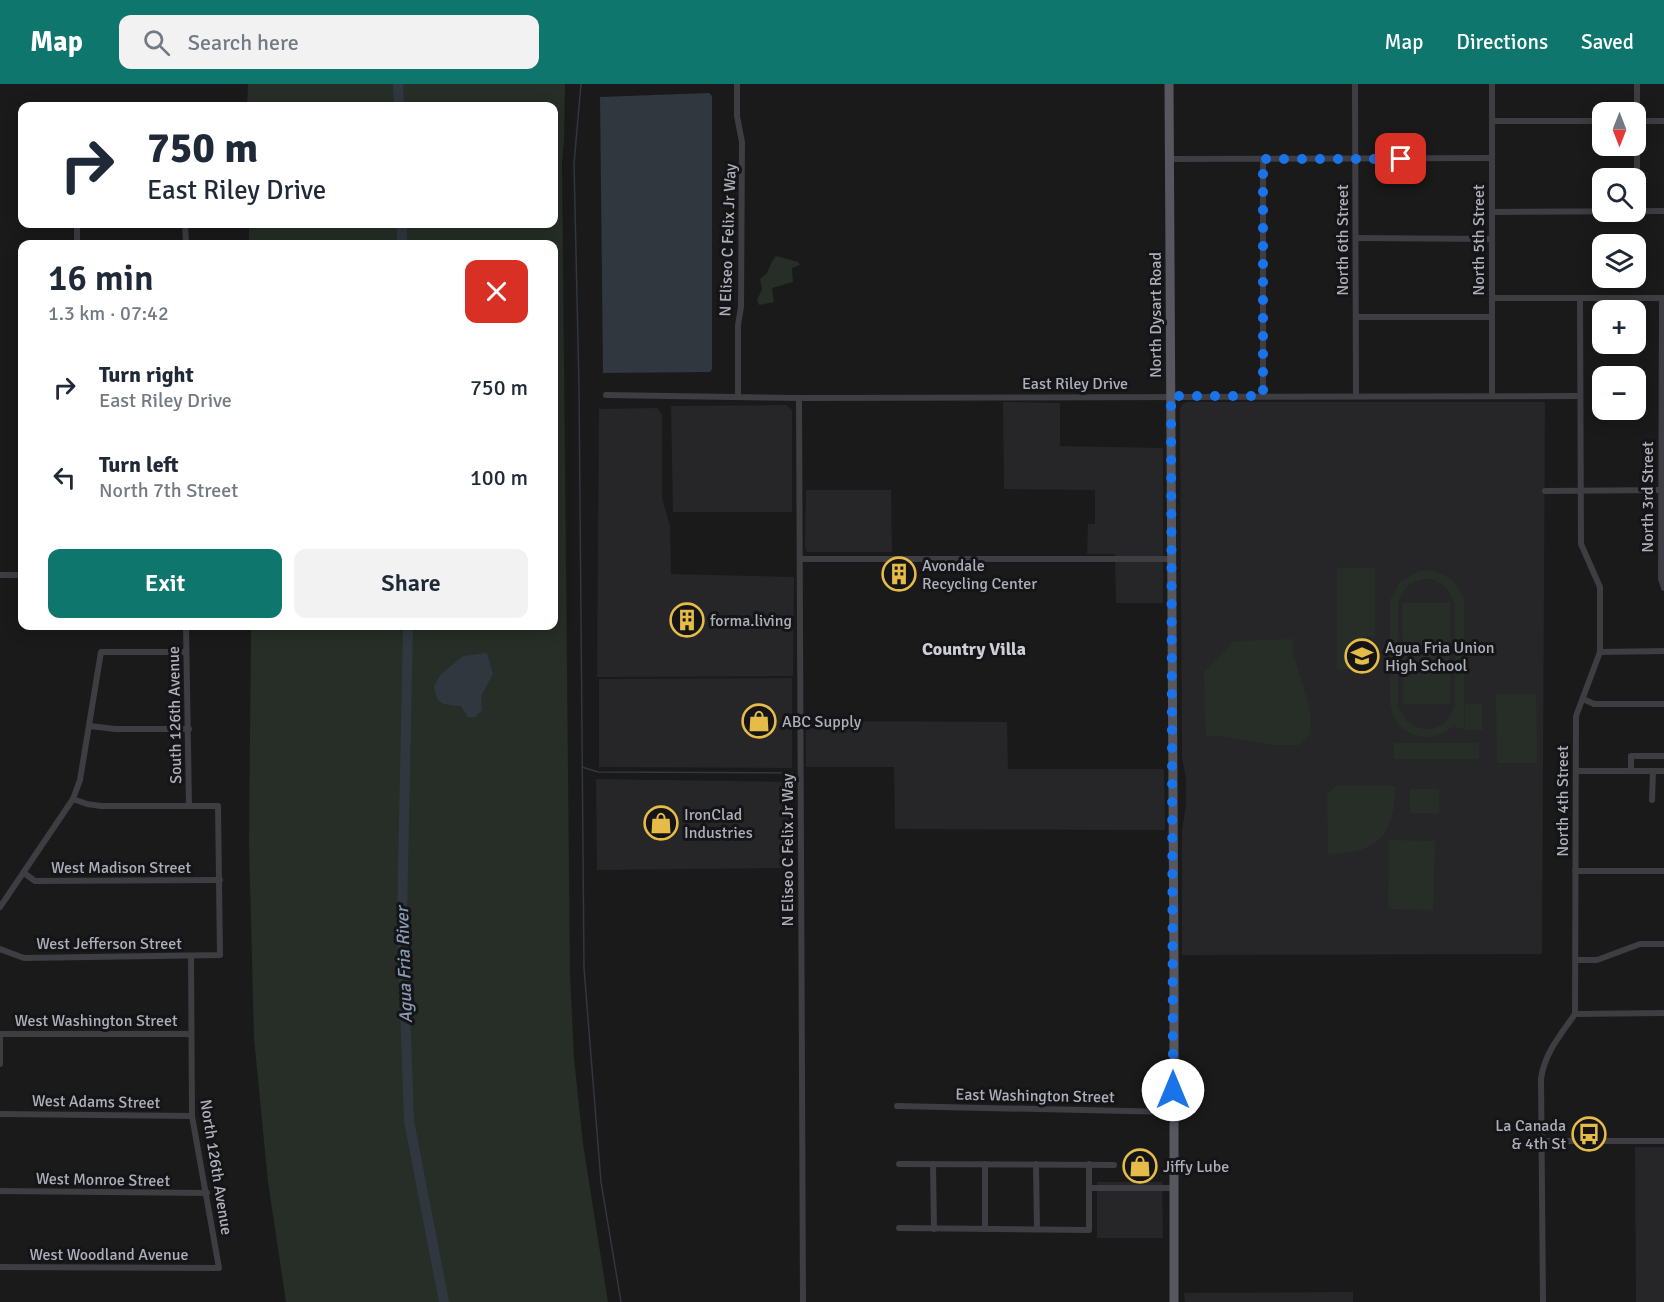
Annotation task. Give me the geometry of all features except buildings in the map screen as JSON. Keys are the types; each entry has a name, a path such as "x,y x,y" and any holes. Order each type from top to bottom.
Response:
{"main road":[{"name":"North Dysart Road","path":"1169,84 1174,1302"}],"street":[{"name":"N Eliseo C Felix Jr Way","path":"737,84 737,116 742,142 738,397"},
{"name":"North 6th Street","path":"1355,84 1356,396"},
{"name":"North 5th Street","path":"1492,84 1492,396"},
{"path":"1637,84 1637,102"},
{"path":"1492,121 1592,121"},
{"path":"1646,121 1664,121"},
{"path":"1170,159 1492,158"},
{"path":"1263,159 1263,396"},
{"path":"1492,212 1592,212"},
{"path":"1646,212 1664,212"},
{"path":"1356,238 1492,239"},
{"path":"1492,298 1663,298"},
{"name":"North 4th Street","path":"1575,1014 1576,716 1600,652 1600,587 1581,544 1580,298"},
{"name":"North 3rd Street","path":"1663,298 1661,579 1664,588"},
{"path":"1356,317 1492,317"},
{"name":"East Riley Drive","path":"606,395 799,398 1580,396"},
{"name":"N Eliseo C Felix Jr Way","path":"799,398 803,1302"},
{"path":"1545,491 1662,490"},
{"path":"800,559 1171,559"},
{"path":"0,575 18,575"},
{"name":"South 126th Avenue","path":"186,630 189,805"},
{"path":"1600,652 1664,651"},
{"path":"0,908 73,799 80,780 101,652 186,652"},
{"path":"1583,699 1594,704 1664,704"},
{"path":"90,726 115,729 189,729"},
{"path":"1631,771 1631,756 1664,756"},
{"path":"1576,771 1664,771"},
{"path":"1652,800 1653,771"},
{"path":"73,799 101,806 218,806 220,880"},
{"path":"1575,871 1664,871"},
{"name":"West Madison Street","path":"24,873 36,880 220,880"},
{"name":"West Jefferson Street","path":"0,949 24,958 220,955 220,880"},
{"path":"1576,960 1597,960 1640,944 1664,944"},
{"path":"191,956 191,1034"},
{"path":"1543,1302 1541,1079 1543,1065 1575,1014 1664,1013"},
{"path":"0,1034 0,1064"},
{"name":"West Washington Street","path":"0,1034 191,1034"},
{"name":"North 126th Avenue","path":"191,1034 192,1116 219,1268"},
{"name":"East Washington Street","path":"897,1106 1173,1112"},
{"name":"West Adams Street","path":"0,1114 192,1116"},
{"path":"1542,1141 1664,1141"},
{"path":"899,1164 1114,1165"},
{"path":"933,1164 934,1229"},
{"path":"985,1164 985,1229"},
{"path":"1036,1164 1037,1229"},
{"path":"900,1228 1089,1230 1089,1164"},
{"path":"1089,1188 1173,1188"},
{"name":"West Monroe Street","path":"0,1191 207,1193"},
{"name":"West Woodland Avenue","path":"0,1267 219,1268"}],"shaded area":[{"path":"248,84 565,84 562,163 570,975 574,1058 583,1144 608,1302 286,1302 268,1182 254,1038 249,845 251,630 558,630 558,240 249,240 249,228 558,228 558,102 247,102"},
{"path":"709,93 712,96 712,369 710,372 603,373 600,97"},
{"path":"776,256 798,262 800,265 792,268 793,282 772,288 774,302 759,305 757,300 762,289 760,279 767,273"},
{"path":"1003,402 1060,403 1060,446 1163,448 1163,603 1116,603 1115,554 1087,554 1088,524 1095,524 1095,490 1004,489"},
{"name":"Agua Fria Union High School","path":"1187,402 1545,402 1542,954 1182,955 1182,830 1186,805 1186,779 1182,757 1180,409 1182,404"},
{"path":"786,405 792,410 792,512 673,512 671,406"},
{"path":"658,408 662,415 662,498 670,526 671,574 794,577 793,676 597,677 599,409"},
{"path":"806,490 891,490 892,552 807,552 805,547"},
{"path":"1337,568 1375,568 1375,636 1363,636 1363,669 1337,669"},
{"path":"1419,571 1434,572 1454,582 1462,594 1464,602 1464,728 1456,728 1455,724 1446,732 1425,737 1406,730 1393,714 1390,702 1390,600 1400,582","holes":["1432,579 1446,587 1455,603 1455,701 1452,713 1446,721 1438,727 1420,728 1411,724 1398,706 1399,600 1405,590 1419,580"]},
{"path":"1402,603 1450,603 1450,704 1403,704"},
{"path":"1293,639 1293,653 1310,709 1311,733 1300,745 1274,745 1206,736 1204,672 1234,641"},
{"path":"487,653 493,674 481,696 482,710 475,717 468,717 461,706 439,701 434,686 441,674 463,656"},
{"path":"792,678 792,768 599,767 599,679"},
{"path":"1496,694 1536,694 1537,763 1497,763"},
{"path":"1465,704 1482,704 1482,730 1465,730"},
{"path":"806,721 1007,722 1008,769 1164,769 1165,830 895,829 894,767 806,767"},
{"path":"1394,743 1479,743 1479,759 1394,759"},
{"path":"596,779 789,782 789,868 597,870"},
{"path":"1336,786 1395,786 1394,803 1387,829 1371,845 1345,853 1328,854 1327,795"},
{"path":"1410,789 1439,789 1439,813 1410,813"},
{"path":"1389,840 1435,841 1433,910 1388,909"},
{"path":"1635,1147 1664,1147 1664,1302 1636,1302"},
{"path":"1097,1182 1162,1182 1163,1238 1097,1238"},
{"path":"1353,1292 1353,1302 1185,1302 1184,1293"}],"waterway":[{"name":"Agua Fria River","path":"398,84 399,102"},
{"path":"581,84 574,164 579,385 584,968 601,1182 621,1302"},
{"name":"Agua Fria River","path":"402,228 402,240"},
{"name":"Agua Fria River","path":"408,630 402,919 409,1121 444,1302"},
{"path":"582,767 598,772 793,773"}],"place":[{"name":"Avondale Recycling Center","path":"899,574"},
{"name":"forma.living","path":"687,620"},
{"name":"Agua Fria Union High School","path":"1362,656"},
{"name":"ABC Supply","path":"759,721"},
{"name":"IronClad Industries","path":"661,823"},
{"name":"La Canada & 4th St","path":"1589,1134"},
{"name":"Jiffy Lube","path":"1140,1166"}],"district":[{"name":"Country Villa","path":"974,649"}],"route":[{"path":"1173,1090 1171,396 1263,396 1263,159 1401,159"}]}
